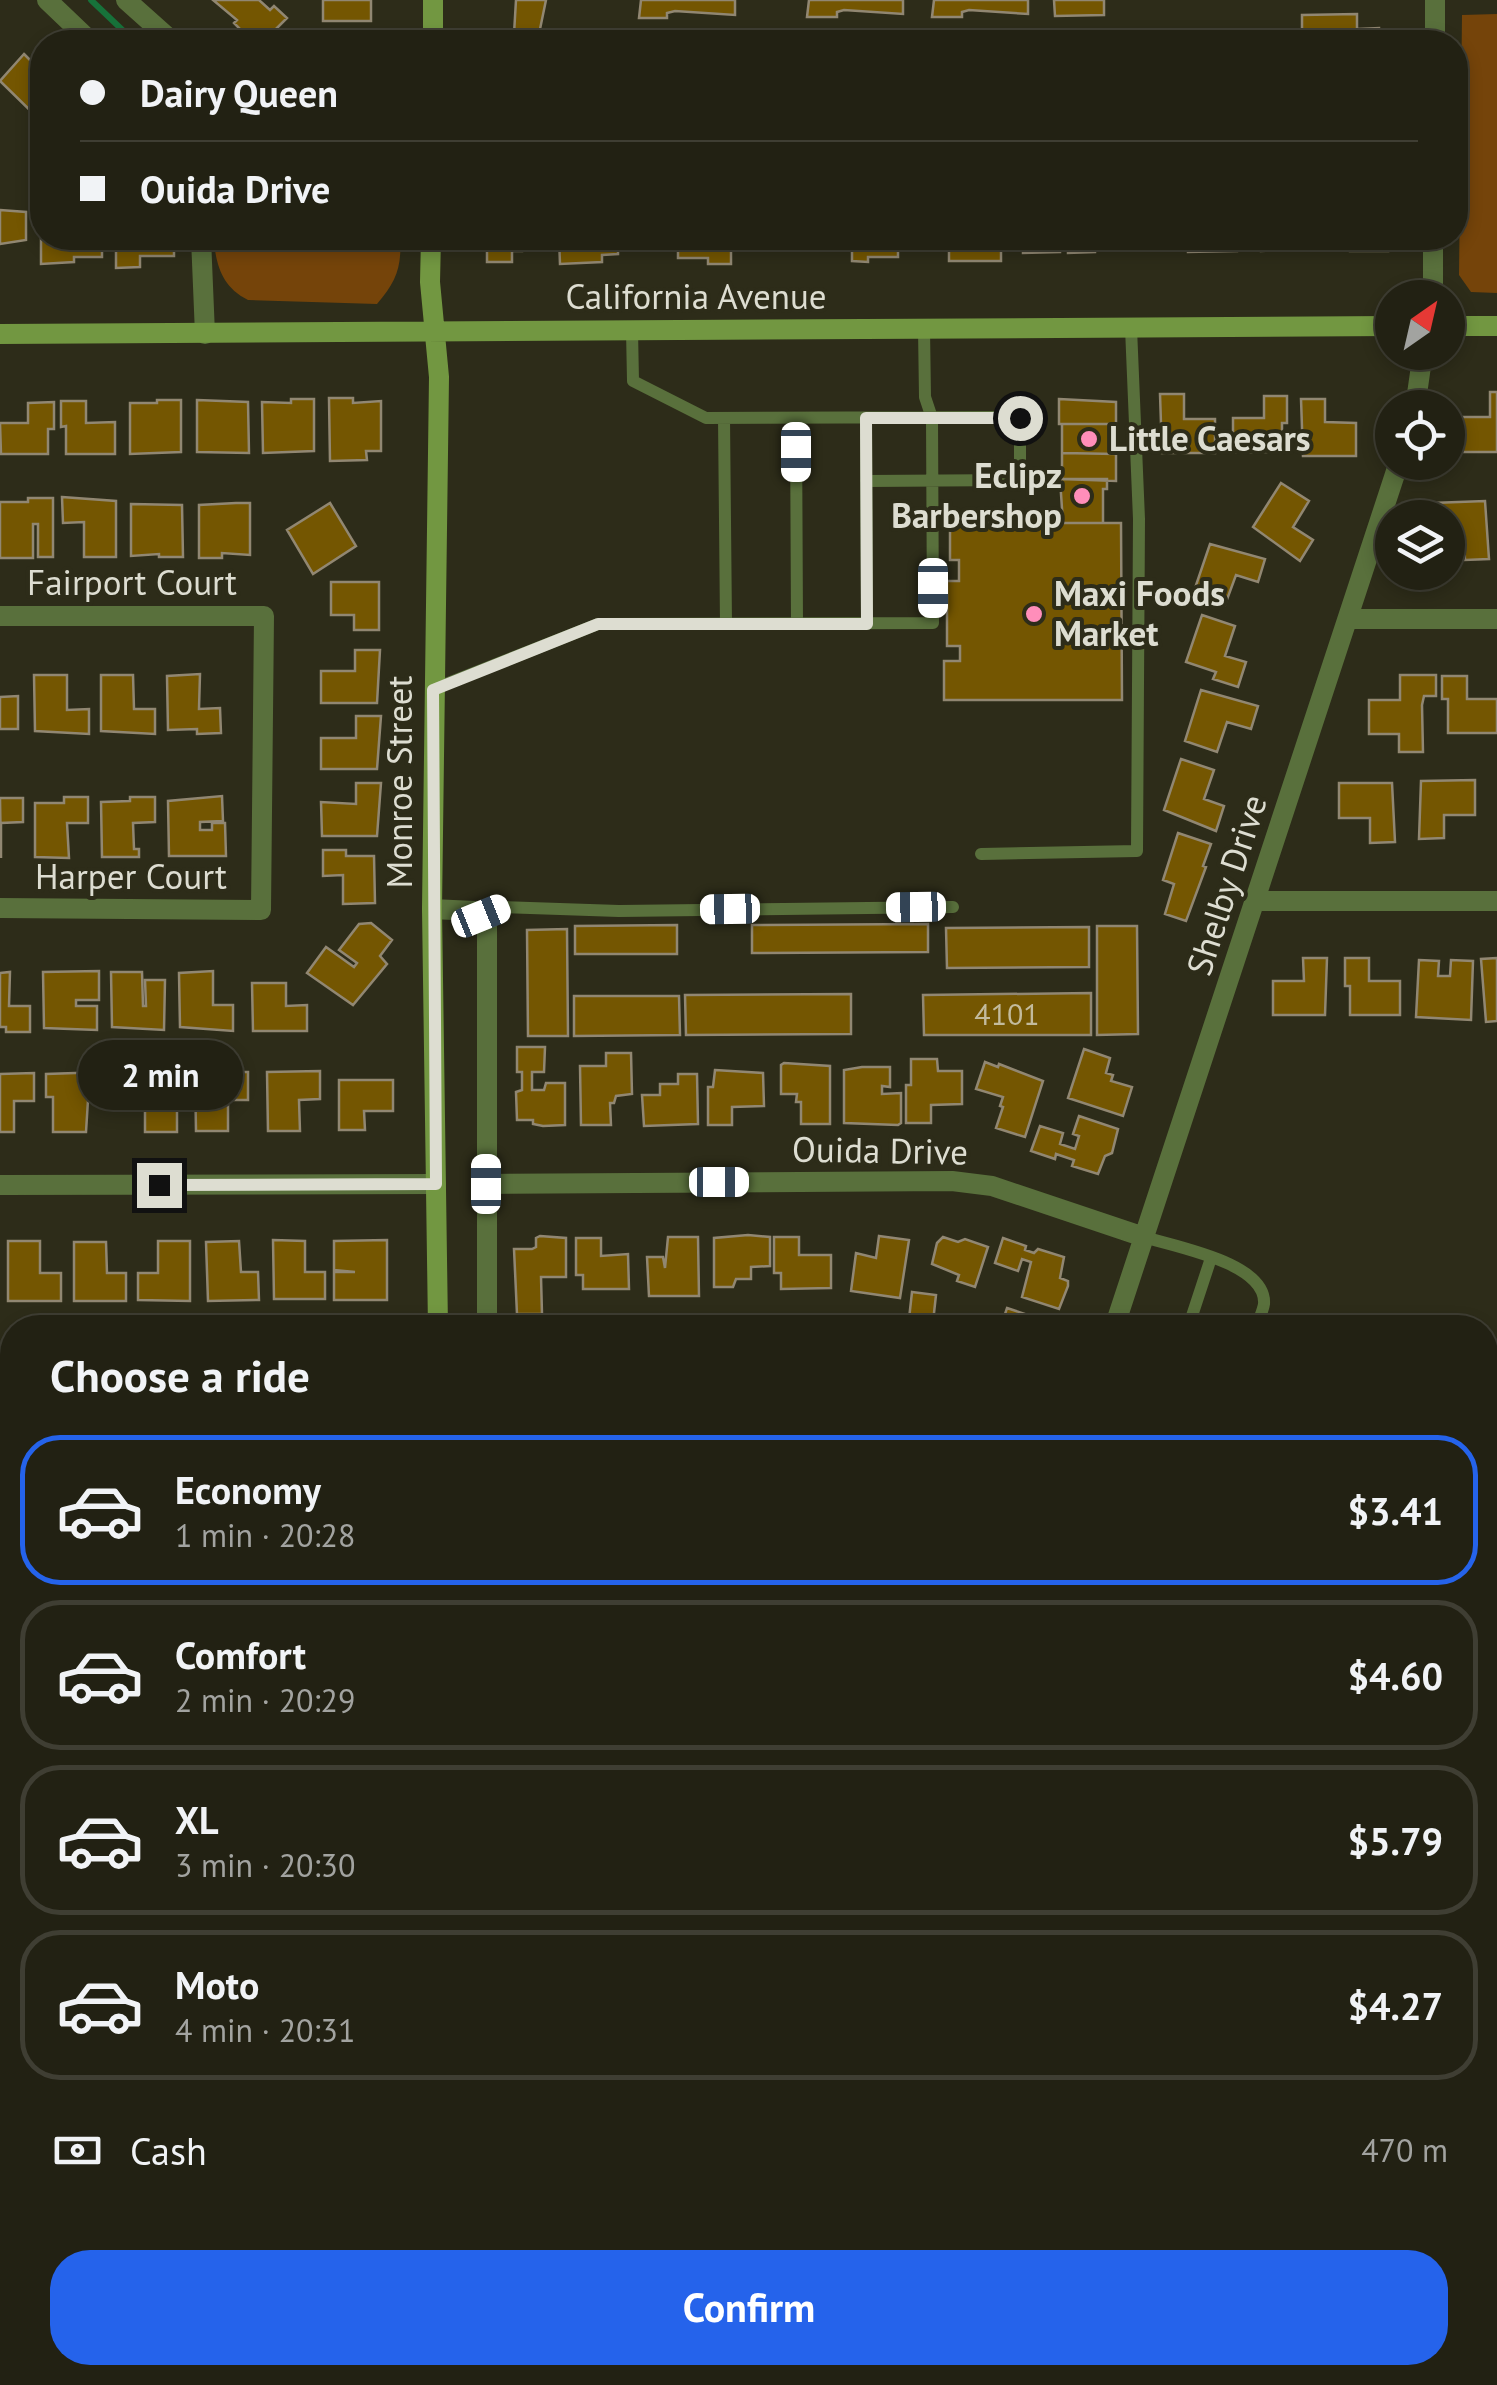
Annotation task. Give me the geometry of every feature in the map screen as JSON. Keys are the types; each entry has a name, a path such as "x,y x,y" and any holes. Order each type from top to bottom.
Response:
{"main road":[{"path":"433,0 433,30"},
{"name":"Monroe Street","path":"431,250 433,332 439,377 432,909 438,1315"},
{"name":"California Avenue","path":"0,334 1375,326"},
{"path":"1465,326 1497,326"}],"street":[{"path":"48,0 79,30"},
{"path":"126,0 160,30"},
{"path":"1435,30 1436,0"},
{"path":"202,250 206,334"},
{"path":"1433,250 1433,280"},
{"name":"Shelby Drive","path":"1118,1315 1394,480"},
{"name":"Fairport Court","path":"0,616 264,616 262,910"},
{"path":"1349,618 1497,619"},
{"path":"1256,901 1497,901"},
{"name":"Harper Court","path":"0,908 262,910"},
{"path":"432,909 474,911 487,926 487,1315"},
{"name":"Ouida Drive","path":"486,1184 952,1181 992,1186 1144,1237"},
{"path":"0,1185 436,1184"}],"lane":[{"path":"433,690 598,624 933,624 932,418 925,397 924,328"},
{"path":"981,854 1137,851 1140,520 1132,328"},
{"path":"632,330 632,381 706,418 1020,418 1020,480 866,481"},
{"path":"724,418 726,624"},
{"path":"796,418 797,624"},
{"path":"866,418 867,624"},
{"path":"481,916 502,907 954,907"},
{"path":"1144,1237 1247,1271 1260,1286 1264,1304 1260,1315"},
{"path":"1192,1315 1211,1258"}],"shaded area":[{"path":"1497,14 1497,293 1471,292 1459,275 1459,250 1468,250 1468,30 1462,30 1462,15"},
{"path":"215,250 400,250 393,281 377,304 248,300 232,288"}],"building":[{"path":"213,0 259,0 270,10 274,6 287,18 275,30 239,30 234,23 237,20"},
{"path":"323,0 371,0 371,21 323,21"},
{"path":"516,0 546,0 540,30 514,30"},
{"path":"641,0 735,0 735,15 675,11 667,13 667,18 639,18"},
{"path":"809,0 903,0 903,14 844,10 837,12 837,17 807,17"},
{"path":"934,0 1028,0 1028,14 969,10 962,12 962,17 932,17"},
{"path":"1054,0 1104,0 1104,15 1055,16"},
{"path":"1357,14 1357,29 1379,30 1302,30 1302,15"},
{"path":"24,54 30,60 30,110 0,81"},
{"path":"0,210 26,212 26,240 0,244"},
{"path":"41,250 102,250 102,257 74,257 74,262 41,264"},
{"path":"116,250 174,250 174,256 140,256 140,267 116,268"},
{"path":"487,250 522,250 512,251 512,262 487,262"},
{"path":"559,250 618,250 618,254 602,255 602,262 560,264"},
{"path":"678,250 731,250 731,264 708,264 708,258 678,258"},
{"path":"852,250 898,250 898,257 852,261"},
{"path":"949,250 1001,250 1001,261 949,261"},
{"path":"1023,250 1060,250 1060,252"},
{"path":"1068,250 1095,250 1095,252"},
{"path":"1188,250 1237,250 1237,251"},
{"path":"1490,392 1497,392 1497,452 1465,452 1465,417 1490,417"},
{"path":"1160,394 1184,394 1184,419 1215,419 1215,453 1162,453"},
{"path":"1264,396 1287,396 1282,452 1233,452 1233,418 1264,418"},
{"path":"329,398 353,398 353,403 381,401 381,451 366,451 367,460 330,461"},
{"path":"291,399 314,399 314,451 263,453 262,402 291,403"},
{"path":"1059,399 1116,402 1116,424 1059,424"},
{"path":"1301,399 1325,399 1325,422 1356,423 1356,456 1303,456"},
{"path":"181,400 181,452 130,454 130,403"},
{"path":"197,400 248,402 249,453 197,452"},
{"path":"61,401 86,401 86,423 115,422 115,454 66,454"},
{"path":"54,402 54,429 48,429 48,454 1,454 0,423 28,423 28,403"},
{"name":"Little Caesars","path":"1062,424 1116,424 1116,454 1062,453"},
{"path":"1062,453 1116,454 1116,481 1062,479"},
{"name":"Eclipz Barbershop","path":"1060,479 1107,479 1107,489 1103,489 1103,523 1063,523"},
{"path":"1281,483 1309,501 1293,527 1313,540 1300,561 1253,527"},
{"path":"62,497 116,501 116,557 84,557 84,522 63,523"},
{"path":"28,498 53,498 53,557 38,557 38,524 33,524 33,558 0,558 0,502 28,502"},
{"path":"1485,501 1489,559 1465,560 1465,502"},
{"path":"250,503 250,555 222,553 222,558 199,558 199,505"},
{"path":"330,503 356,546 313,574 287,530"},
{"path":"131,504 182,505 183,557 131,556"},
{"name":"Maxi Foods Market","path":"950,523 1121,523 1122,700 944,700 944,661 960,661 960,646 947,646 947,581 959,581 959,560 950,560"},
{"path":"1210,544 1265,559 1258,582 1236,575 1225,605 1193,594"},
{"path":"331,582 379,582 379,630 354,630 354,615 331,615"},
{"path":"1202,615 1235,626 1225,656 1246,662 1238,687 1213,679 1216,672 1186,662"},
{"path":"355,650 380,650 377,703 321,703 321,671 355,671"},
{"path":"200,674 199,709 220,708 221,733 168,730 167,676"},
{"path":"34,675 67,675 67,710 89,709 89,734 35,731"},
{"path":"101,675 133,675 134,709 155,709 155,734 101,731"},
{"path":"1400,675 1436,675 1436,696 1424,696 1422,705 1423,752 1399,752 1399,734 1369,734 1369,700 1400,700"},
{"path":"1442,676 1467,676 1467,699 1497,699 1497,733 1448,733 1448,699 1442,699"},
{"path":"1201,690 1258,706 1251,729 1227,722 1217,752 1185,741"},
{"path":"18,696 18,729 0,729 0,697"},
{"path":"356,716 381,716 377,769 321,769 321,738 356,738"},
{"path":"1181,759 1214,770 1204,799 1224,806 1216,831 1164,810"},
{"path":"1475,780 1475,815 1444,815 1444,838 1419,839 1421,781"},
{"path":"356,783 381,783 377,836 322,836 321,802 356,804"},
{"path":"1339,783 1392,783 1395,842 1370,843 1370,818 1339,818"},
{"path":"222,796 223,821 200,822 200,830 212,830 212,823 225,823 226,856 169,856 168,801"},
{"path":"64,797 88,797 88,823 67,823 69,858 35,857 35,803 64,803"},
{"path":"130,797 155,797 155,822 133,823 134,849 139,849 139,857 102,857 101,802 130,801"},
{"path":"0,798 23,798 23,822 1,823 1,858"},
{"path":"1178,833 1211,844 1186,921 1165,914 1174,884 1163,880"},
{"path":"323,850 346,850 346,856 374,856 375,903 343,904 343,875 323,876"},
{"path":"371,923 392,940 380,956 387,964 353,1005 307,973 326,947 354,967 357,963 339,950 359,924"},
{"path":"928,924 928,952 752,953 752,925"},
{"path":"677,925 677,954 575,954 575,926"},
{"path":"1097,926 1137,926 1138,1034 1097,1035"},
{"path":"1089,927 1089,967 947,968 946,928"},
{"path":"567,929 568,1036 528,1036 527,930"},
{"path":"1303,958 1327,958 1325,1015 1273,1015 1273,981 1304,981"},
{"path":"1345,958 1369,958 1369,981 1400,981 1400,1015 1350,1015"},
{"path":"1497,958 1497,1021 1486,1022 1481,959"},
{"path":"1419,960 1439,961 1438,976 1450,976 1451,960 1473,961 1471,1020 1416,1017"},
{"path":"99,971 99,1000 76,1000 76,1006 97,1006 97,1030 44,1028 43,972"},
{"path":"213,971 213,1005 233,1005 233,1031 180,1027 179,973"},
{"path":"10,972 9,1006 30,1006 30,1032 6,1032 6,1027 0,1027 0,973"},
{"path":"111,972 142,972 143,1006 145,980 165,980 164,1030 112,1027"},
{"path":"252,983 286,983 286,1006 307,1005 307,1031 253,1031"},
{"path":"1091,993 1091,1035 924,1035 923,995"},
{"path":"851,994 851,1034 686,1035 685,995"},
{"path":"574,996 679,996 680,1035 574,1036"},
{"path":"517,1047 545,1047 544,1072 532,1072 532,1090 544,1090 546,1083 565,1083 565,1125 543,1126 533,1124 533,1120 517,1120 516,1092 522,1090 522,1072 517,1072"},
{"path":"1084,1049 1110,1058 1106,1073 1113,1075 1111,1081 1132,1087 1123,1116 1068,1098"},
{"path":"606,1053 631,1053 632,1094 616,1096 614,1103 610,1103 611,1125 581,1125 580,1066 606,1066"},
{"path":"911,1059 937,1059 938,1071 962,1071 962,1104 931,1105 931,1123 906,1123"},
{"path":"985,1062 1043,1081 1025,1137 996,1128 1003,1097 976,1089"},
{"path":"784,1063 830,1066 830,1124 801,1124 797,1094 781,1094"},
{"path":"890,1067 890,1087 882,1086 882,1094 901,1093 898,1125 844,1123 844,1070"},
{"path":"715,1070 763,1073 764,1106 732,1107 732,1125 708,1125 708,1087 713,1087"},
{"path":"320,1071 320,1099 299,1100 300,1131 268,1131 267,1072"},
{"path":"105,1072 105,1100 88,1100 86,1132 53,1132 53,1097 46,1097 46,1074"},
{"path":"124,1072 177,1072 177,1132 145,1132 145,1099 124,1100"},
{"path":"195,1072 248,1072 248,1100 228,1100 228,1131 196,1131"},
{"path":"34,1073 34,1101 14,1101 14,1132 0,1132 0,1074"},
{"path":"678,1074 697,1074 698,1124 644,1126 642,1095 660,1095 660,1084 678,1084"},
{"path":"339,1080 393,1080 393,1111 364,1111 365,1130 339,1130"},
{"path":"1079,1116 1118,1129 1112,1153 1105,1156 1098,1174 1072,1166 1074,1160 1031,1151 1040,1126 1063,1133 1060,1144 1075,1149 1079,1136 1073,1134"},
{"path":"879,1236 909,1240 900,1298 851,1291 856,1253 876,1258"},
{"path":"668,1237 698,1237 699,1296 649,1296 647,1257 663,1257 665,1268"},
{"path":"770,1237 770,1266 751,1267 751,1279 736,1279 733,1287 714,1287 714,1238"},
{"path":"774,1237 799,1237 799,1255 831,1255 831,1288 781,1289 781,1273 774,1273"},
{"path":"943,1237 988,1247 975,1287 957,1281 959,1275 932,1264 937,1243"},
{"path":"536,1238 566,1238 566,1277 541,1277 542,1314 517,1314 514,1249 536,1247"},
{"path":"576,1238 601,1238 601,1256 628,1254 629,1289 583,1289 583,1275 576,1275"},
{"path":"1003,1238 1034,1253 1038,1249 1064,1257 1060,1278 1068,1281 1068,1286 1059,1309 1022,1297 1031,1262 1022,1259 1018,1271 995,1263"},
{"path":"273,1240 305,1241 305,1272 325,1272 325,1299 274,1299"},
{"path":"387,1240 387,1300 334,1300 334,1272 355,1272 334,1270 334,1241"},
{"path":"8,1241 40,1241 40,1273 61,1273 61,1301 8,1301"},
{"path":"158,1241 190,1241 190,1301 138,1300 138,1273 158,1273"},
{"path":"239,1241 241,1272 258,1272 259,1300 208,1301 206,1242"},
{"path":"74,1242 106,1242 107,1273 126,1273 126,1301 74,1301"},
{"path":"912,1292 936,1295 934,1315 909,1315"},
{"path":"1007,1308 1028,1315 1005,1315"}],"waterway":[{"path":"91,0 122,30"}],"place":[{"name":"Little Caesars","path":"1089,439"},
{"name":"Eclipz Barbershop","path":"1082,496"},
{"name":"Maxi Foods Market","path":"1034,614"}],"route":[{"path":"159,1185 436,1184 433,690 598,624 867,624 866,418 1020,418"}]}
